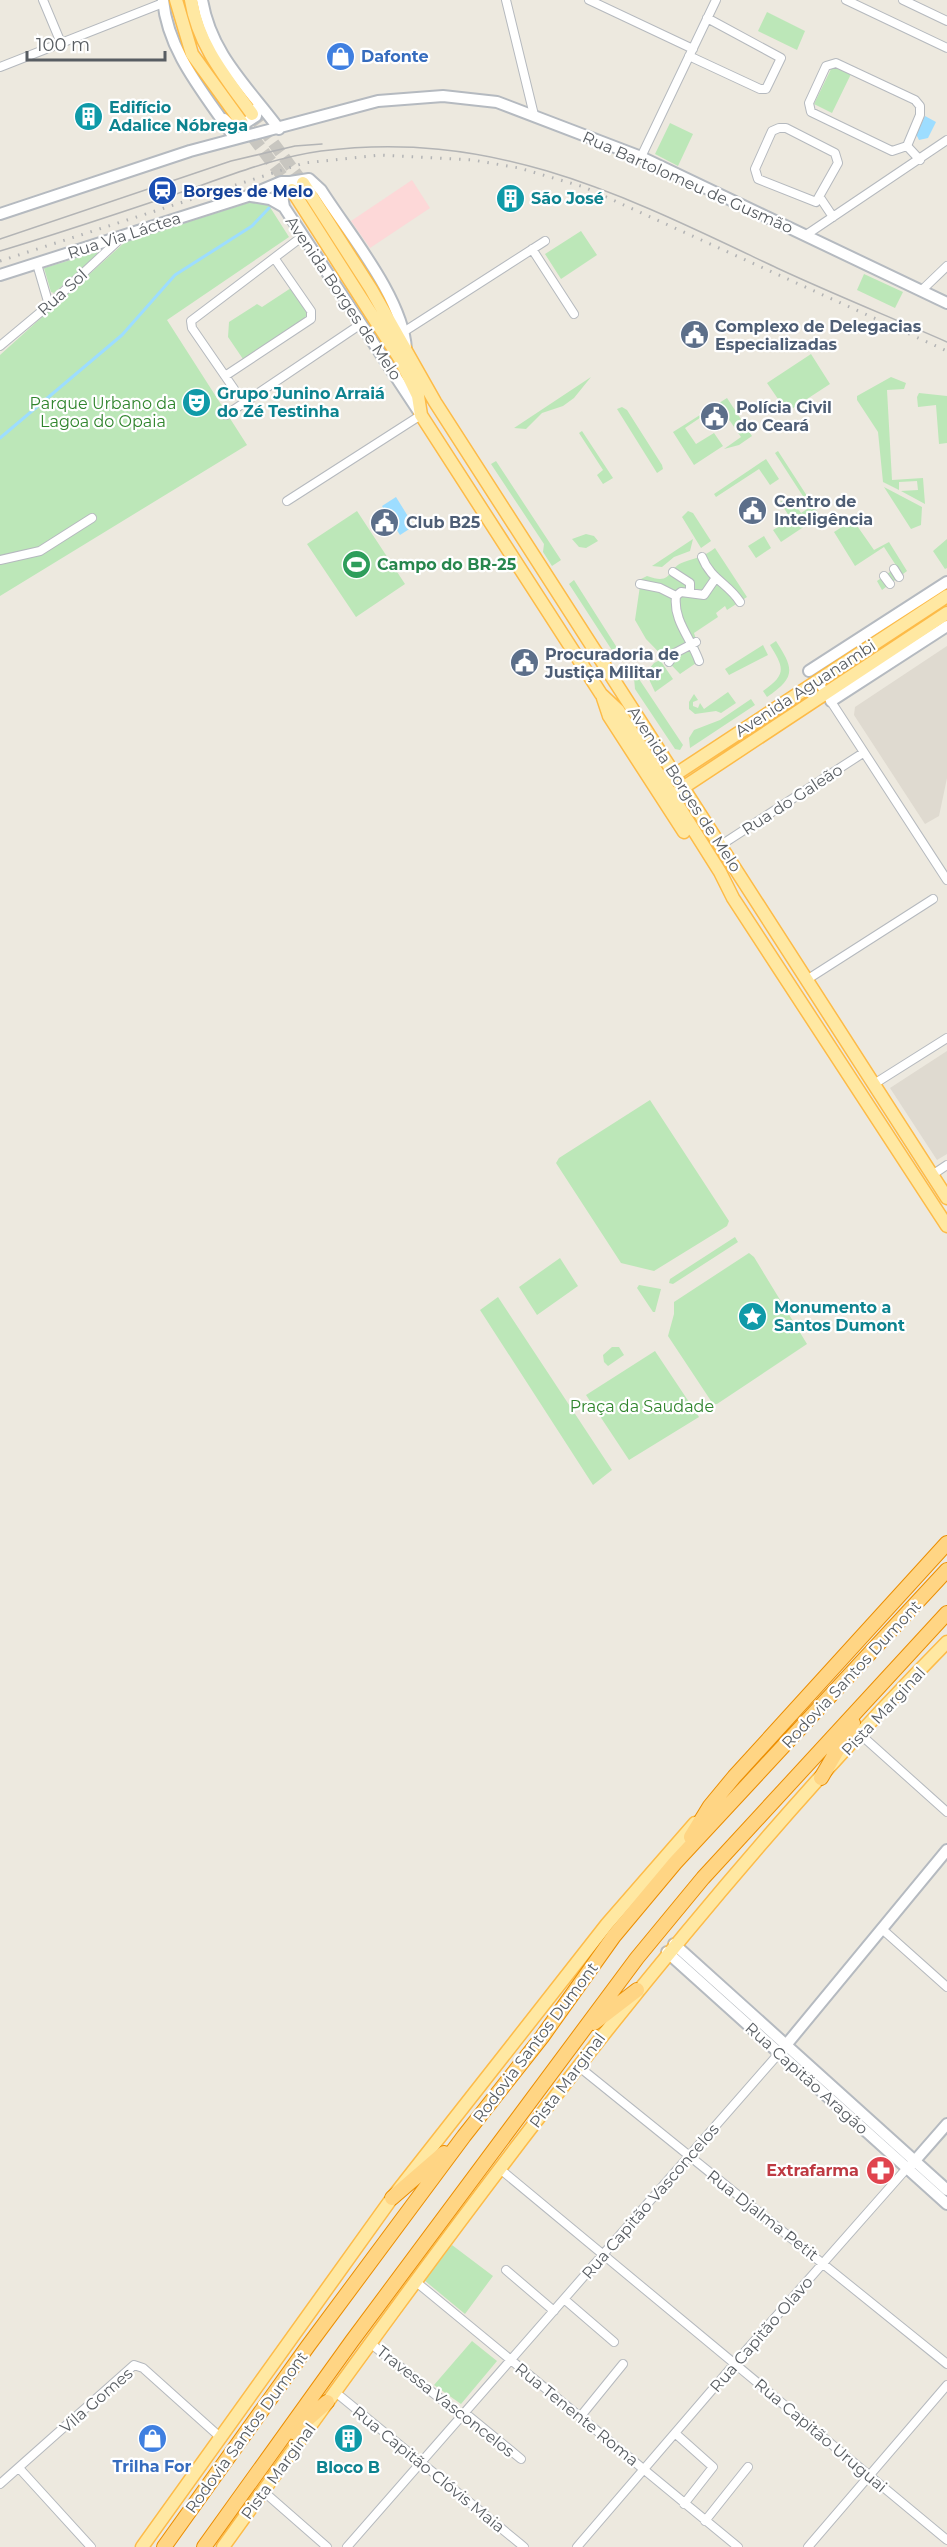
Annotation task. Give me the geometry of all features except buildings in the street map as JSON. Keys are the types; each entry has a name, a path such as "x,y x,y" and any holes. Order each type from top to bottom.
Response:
{"highway":[{"path":"675,1863 710,1806 947,1543"},
{"name":"Rodovia Santos Dumont","path":"164,2547 308,2346 464,2136 542,2037 614,1936 675,1863 943,1575"},
{"name":"Rodovia Santos Dumont","path":"204,2547 637,1958 703,1878 947,1613"},
{"path":"821,1778 867,1700"},
{"path":"581,2034 637,1990"},
{"path":"392,2198 464,2136"},
{"path":"274,2450 331,2397"}],"main road":[{"path":"176,0 192,54 242,123"},
{"path":"191,0 198,29 207,49 252,114"},
{"name":"Avenida Borges de Melo","path":"303,183 406,349 435,402 947,1198"},
{"name":"Avenida Borges de Melo","path":"286,184 400,359 418,396 421,415 601,694 609,716 696,851 733,898"},
{"path":"476,500 500,523 508,523 509,517"},
{"path":"502,540 508,537 515,538 538,562"},
{"name":"Avenida Aguanambi","path":"663,782 813,676 947,596"},
{"name":"Avenida Aguanambi","path":"672,795 894,655 947,613"},
{"name":"Avenida Borges de Melo","path":"601,694 618,710 733,898 947,1226"},
{"path":"733,898 762,932 769,933 773,926"},
{"path":"770,954 768,949 774,945 805,975"},
{"path":"857,1089 870,1092 892,1113"},
{"name":"Pista Marginal","path":"223,2547 416,2281 637,1990 671,1948 821,1778 947,1642"},
{"path":"142,2547 392,2198 607,1924 710,1806"}],"street":[{"path":"43,0 61,43"},
{"path":"202,0 209,33 218,50 279,129"},
{"path":"506,0 534,115"},
{"path":"589,0 760,89 766,89 781,58 707,18"},
{"path":"641,157 716,0"},
{"path":"846,0 947,48"},
{"path":"903,0 947,21"},
{"path":"0,67 163,2 172,38 186,68 235,139"},
{"path":"836,63 915,100 920,106 920,115 907,146 892,151 812,112 808,103 826,66 836,63"},
{"name":"Rua Bartolomeu de Gusmão","path":"0,214 190,151 378,101 419,96 497,102 641,157 947,303"},
{"path":"218,113 230,124 239,127 256,116 256,98"},
{"path":"786,128 835,153 838,158 820,199 811,202 758,179 755,169 772,131 786,128"},
{"path":"806,235 947,140"},
{"path":"907,146 920,160"},
{"name":"Avenida Borges de Melo","path":"406,349 405,331 397,308 321,190 309,179 286,184 282,196 284,207 421,415"},
{"name":"Rua Via Láctea","path":"0,275 286,184"},
{"path":"248,196 266,198 284,207"},
{"path":"820,199 833,217"},
{"name":"Rua Sol","path":"0,346 49,306 122,237"},
{"path":"234,389 190,323 303,237"},
{"path":"405,331 545,241"},
{"path":"532,249 574,314"},
{"path":"225,376 311,319 311,311 275,259"},
{"path":"37,264 49,306"},
{"path":"922,290 947,266"},
{"path":"226,415 361,324"},
{"path":"287,501 421,415"},
{"path":"0,560 40,551 92,518"},
{"path":"702,557 715,579 732,591 740,602"},
{"path":"894,569 899,577"},
{"path":"674,572 690,583 690,593"},
{"path":"884,576 890,584"},
{"path":"676,596 681,592 704,595 715,579"},
{"path":"534,590 550,580"},
{"name":"Avenida Aguanambi","path":"813,676 947,582"},
{"path":"640,584 660,588 676,596"},
{"path":"676,596 677,615 695,643 699,661"},
{"name":"Avenida Aguanambi","path":"894,655 947,626"},
{"path":"669,662 675,653 695,643"},
{"path":"813,676 829,697 947,880"},
{"name":"Rua do Galeão","path":"721,845 863,753"},
{"path":"805,975 933,899"},
{"path":"874,1084 947,1038"},
{"path":"932,1175 947,1165"},
{"path":"861,1735 947,1812"},
{"name":"Rua Capitão Vasconcelos","path":"347,2547 782,2049 947,1850"},
{"path":"882,1929 947,1988"},
{"name":"Rua Capitão Aragão","path":"671,1948 911,2165 947,2204"},
{"name":"Rua Djalma Petit","path":"578,2066 947,2364"},
{"name":"Rua Capitão Olavo","path":"578,2547 823,2262 947,2124"},
{"name":"Rua Capitão Aragão","path":"911,2165 947,2190"},
{"name":"Rua Capitão Uruguai","path":"500,2169 947,2540"},
{"path":"506,2270 554,2311"},
{"name":"Rua Tenente Roma","path":"416,2281 738,2547"},
{"path":"564,2299 614,2342"},
{"name":"Travessa Vasconcelos","path":"370,2343 461,2415 470,2417 521,2459"},
{"path":"580,2417 623,2364"},
{"name":"Vila Gomes","path":"0,2484 134,2365 143,2368 220,2437"},
{"path":"808,2547 947,2385"},
{"name":"Rua Capitão Clóvis Maia","path":"331,2397 421,2463 524,2547"},
{"path":"676,2433 713,2467 684,2504"},
{"path":"705,2521 748,2467"},
{"path":"19,2468 91,2547"},
{"path":"263,2492 327,2547"}],"shaded area":[{"path":"412,180 430,208 370,248 351,221"},
{"path":"947,646 947,778 939,816 925,824 854,715 855,707"},
{"path":"947,1051 947,1154 937,1160 890,1088"}],"green space":[{"path":"767,12 805,31 797,50 758,31"},
{"path":"833,65 851,74 832,113 814,104"},
{"path":"670,123 693,134 678,166 655,154"},
{"name":"Parque Urbano da Lagoa do Opaia","path":"254,201 268,204 289,237 167,320 247,445 0,596 0,355 125,242"},
{"path":"581,231 597,255 561,279 545,254"},
{"path":"97,252 98,254 54,293 51,292 44,268"},
{"path":"864,274 903,292 895,308 857,290"},
{"path":"291,288 310,315 243,359 228,337 229,322 257,304 262,307"},
{"path":"811,354 830,384 787,412 767,383"},
{"path":"591,377 574,398 563,406 542,413 526,429 514,428"},
{"path":"891,377 906,383 904,389 887,390 892,480 923,478 925,504 901,491 918,490 917,481 899,482 899,490 883,482 878,432 857,400 857,396"},
{"path":"919,393 947,396 947,443 939,444 936,405 918,407"},
{"path":"727,398 752,436 739,445 724,449 741,437 719,405 685,428 696,444 714,433 723,446 694,465 673,432"},
{"path":"622,407 627,410 662,465 663,469 657,473 617,409"},
{"path":"582,431 613,478 603,484 597,475 603,470 579,433"},
{"path":"778,451 820,516 781,542 773,530 791,519 780,502 790,496 801,513 810,507 775,453"},
{"path":"766,459 779,479 770,485 759,469 716,497 714,494"},
{"path":"496,461 561,560 552,566 543,552 544,544 491,464"},
{"path":"884,487 922,507 921,525 911,529"},
{"name":"Campo do BR-25","path":"357,511 405,584 356,617 307,544"},
{"path":"688,511 693,513 711,541 701,548 682,517"},
{"path":"853,520 874,550 889,542 907,571 882,590 877,581 897,567 884,547 855,566 834,532"},
{"path":"586,534 594,536 598,541 586,548 579,547 572,539"},
{"path":"764,536 771,548 756,558 748,546"},
{"path":"693,539 690,551 674,557 662,567 652,566"},
{"path":"947,539 947,568 945,569 933,551"},
{"path":"715,548 747,597 727,610 725,606 716,613 718,617 694,633 702,659 680,674 646,639 635,620 641,579 647,576 656,579 666,578 678,565"},
{"path":"574,580 621,654 617,658 569,584"},
{"path":"776,641 789,666 789,672 783,684 767,697 763,691 776,680 781,670 770,645"},
{"path":"763,645 768,655 729,675 725,669"},
{"path":"660,660 673,679 655,692 646,673 654,663"},
{"path":"634,678 639,679 683,745 680,750 675,749 635,689"},
{"path":"728,692 736,703 721,713 716,711 695,714 689,709 689,702 694,694 698,700 693,702 693,706 698,708 700,703 704,709"},
{"path":"751,699 755,705 690,748 689,738 694,730 720,720"},
{"path":"650,1100 729,1221 727,1226 654,1271 621,1263 556,1163 559,1158"},
{"path":"735,1237 738,1242 673,1284 669,1283 670,1279"},
{"path":"749,1253 754,1257 807,1344 717,1404 713,1404 668,1336 674,1314 674,1302"},
{"path":"560,1258 578,1286 537,1315 519,1287"},
{"path":"639,1285 661,1289 655,1312 637,1288"},
{"path":"498,1297 612,1470 593,1485 480,1310"},
{"path":"612,1347 619,1347 624,1355 608,1366 604,1362 603,1355"},
{"name":"Praça da Saudade","path":"655,1351 699,1417 629,1460 586,1395"},
{"path":"452,2245 493,2276 465,2314 424,2280"},
{"path":"472,2341 497,2361 461,2404 434,2385"}],"water":[{"path":"925,116 936,122 928,138 919,140 916,134"},
{"path":"396,497 414,526 400,535 382,506"}],"waterway":[{"path":"0,438 122,335 175,275 252,226 269,208"}],"tunnel":[{"path":"252,114 303,183"},
{"path":"242,123 292,189"}],"tram line":[{"path":"0,239 231,161 295,146 322,144"},
{"path":"0,251 288,157 321,151 385,147 445,150 502,159 558,174 612,194 947,342"}],"railway":[{"path":"0,261 304,163 380,155 473,160 519,168 584,187 947,351"}],"place":[{"name":"Dafonte","path":"340,56"},
{"name":"Edifício Adalice Nóbrega","path":"88,116"},
{"name":"Borges de Melo","path":"162,191"},
{"name":"São José","path":"510,198"},
{"name":"Complexo de Delegacias Especializadas","path":"694,335"},
{"name":"Grupo Junino Arraiá do Zé Testinha","path":"196,402"},
{"name":"Polícia Civil do Ceará","path":"715,416"},
{"name":"Centro de Inteligência","path":"753,510"},
{"name":"Club B25","path":"385,522"},
{"name":"Campo do BR-25","path":"356,564"},
{"name":"Procuradoria de Justiça Militar","path":"524,663"},
{"name":"Monumento a Santos Dumont","path":"753,1316"},
{"name":"Extrafarma","path":"880,2170"},
{"name":"Trilha For","path":"152,2438"},
{"name":"Bloco B","path":"348,2439"}]}
